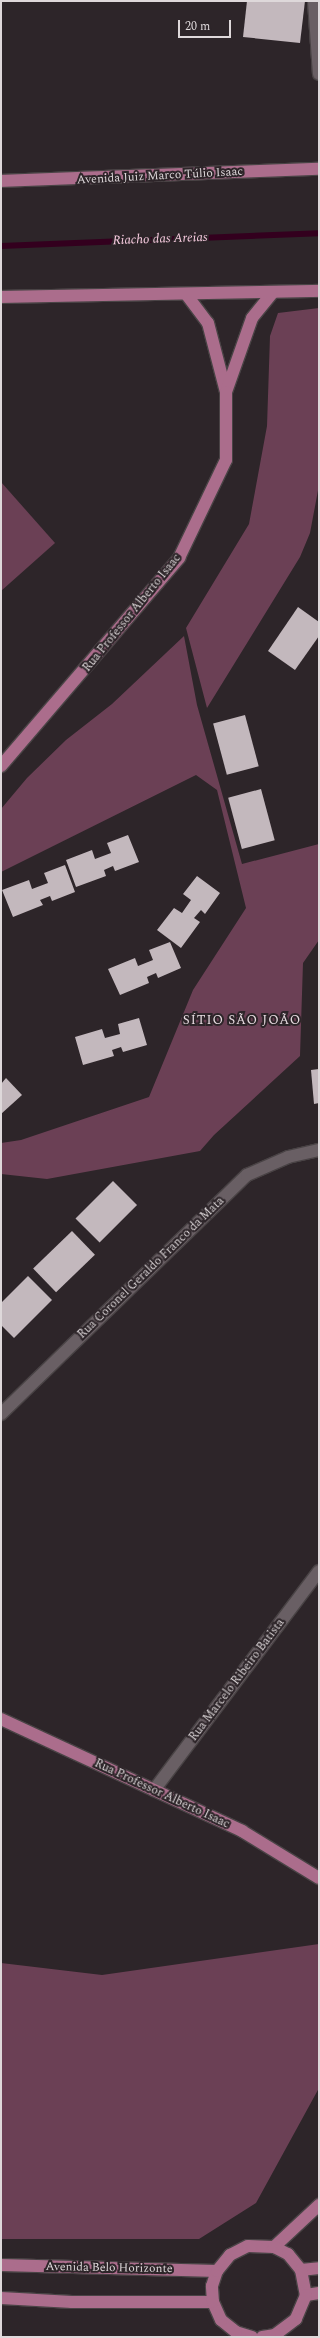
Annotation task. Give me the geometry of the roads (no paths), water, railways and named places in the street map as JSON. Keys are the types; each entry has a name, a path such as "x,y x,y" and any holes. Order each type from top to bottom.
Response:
{"main road":[{"name":"Avenida Juiz Marco Túlio Isaac","path":"1,181 319,169"},
{"path":"1,297 319,291"},
{"path":"226,392 252,318 274,292"},
{"path":"186,294 208,323 226,392"},
{"name":"Rua Professor Alberto Isaac","path":"1,766 179,558 226,460 226,392"},
{"name":"Rua Professor Alberto Isaac","path":"1,1719 242,1831 319,1878"},
{"path":"274,2247 319,2205"},
{"path":"252,2337 236,2332 221,2320 213,2302 212,2286 217,2270 230,2255 248,2246 274,2247 288,2254 301,2270 306,2295 296,2319 275,2336 262,2337"},
{"name":"Avenida Belo Horizonte","path":"1,2265 217,2270"},
{"path":"301,2270 319,2268"},
{"path":"306,2295 319,2294"},
{"path":"1,2298 72,2302 213,2302"}],"street":[{"path":"314,1 319,74"},
{"name":"Rua Coronel Geraldo Franco da Mata","path":"1,1414 247,1175 288,1157 319,1150"},
{"name":"Rua Marcelo Ribeiro Batista","path":"154,1790 319,1571"}],"waterway":[{"name":"Riacho das Areias","path":"1,246 319,233"}],"district":[{"name":"SÍTIO SÃO JOÃO","path":"242,1020"}]}
